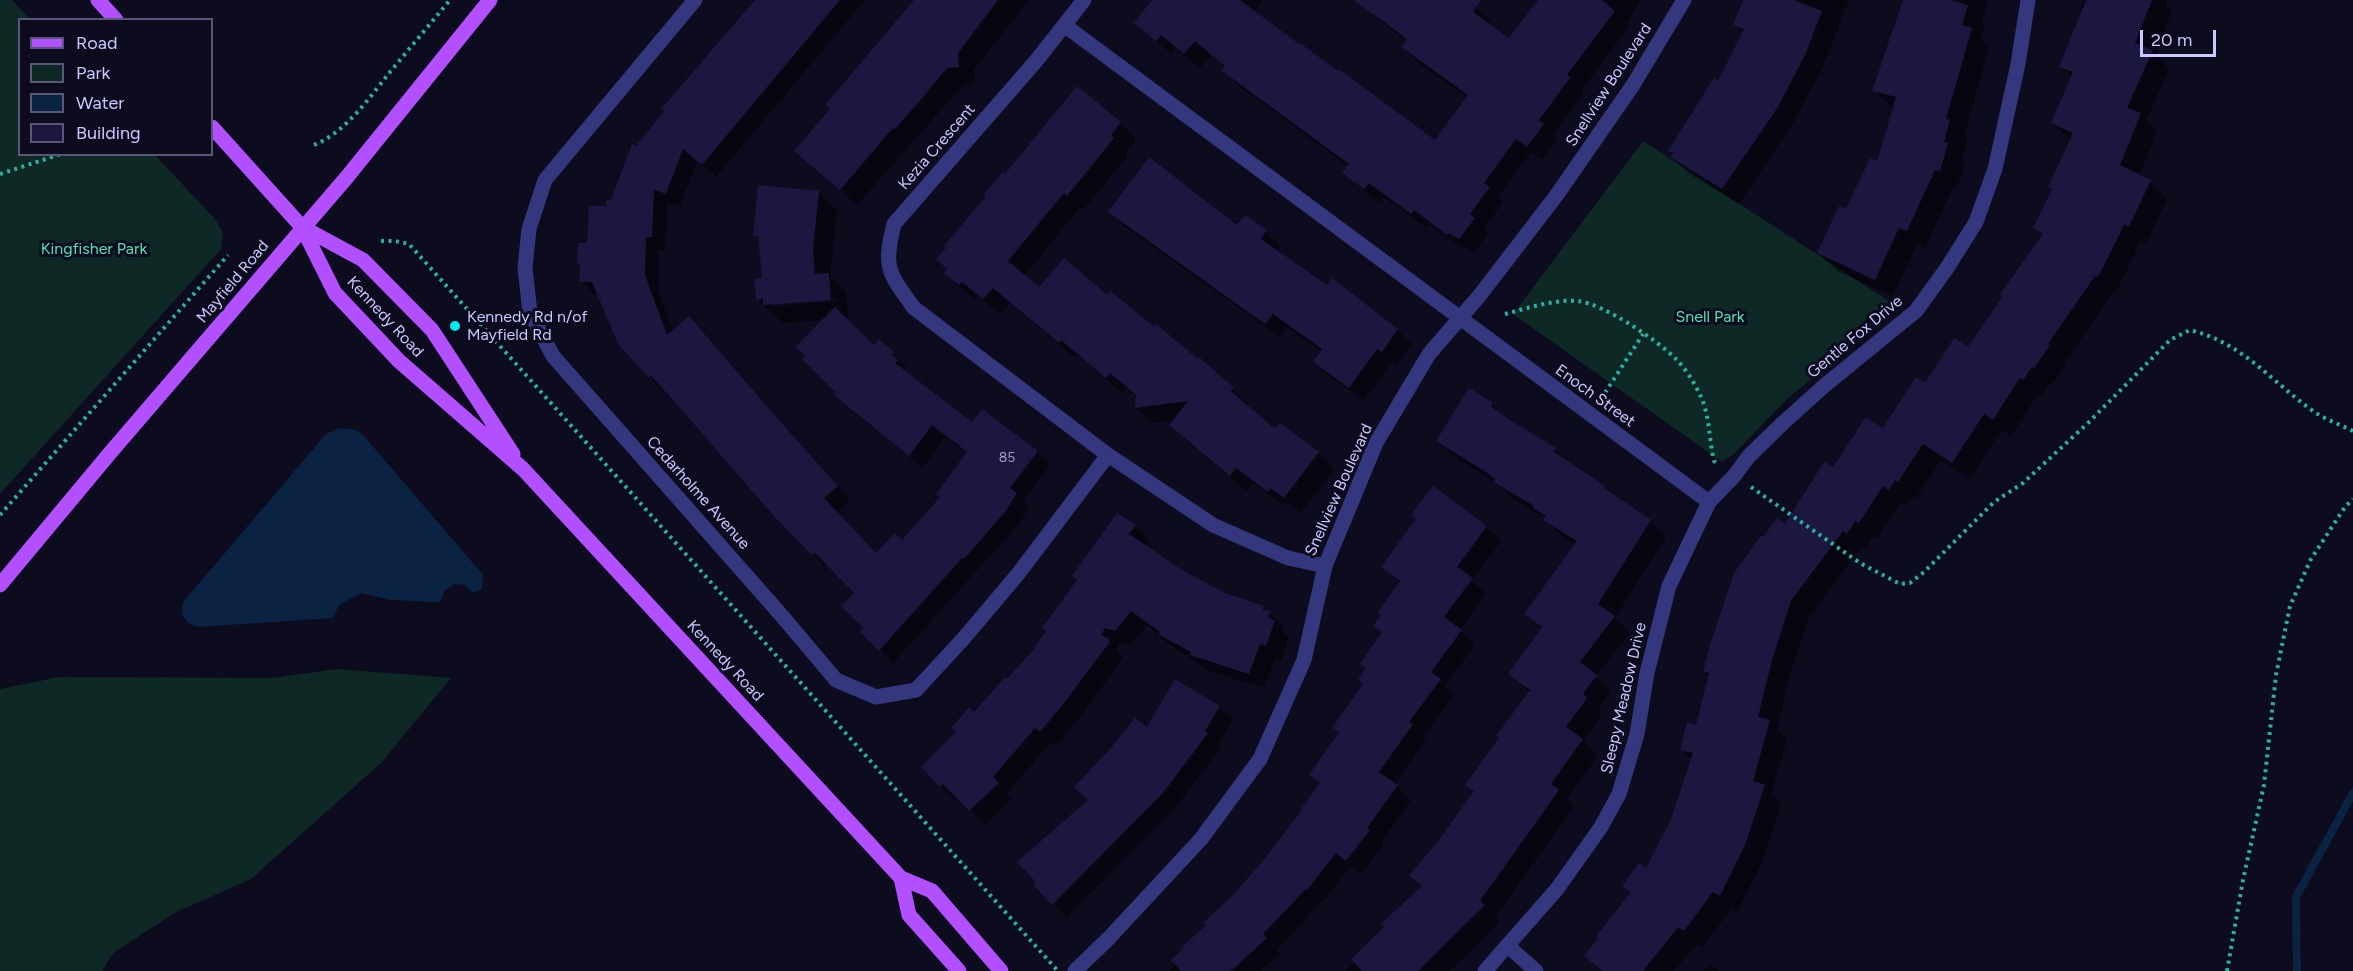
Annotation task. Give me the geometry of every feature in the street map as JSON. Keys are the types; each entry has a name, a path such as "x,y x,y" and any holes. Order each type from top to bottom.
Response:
{"main road":[{"path":"98,0 114,18"},
{"name":"Mayfield Road","path":"0,585 347,177 490,0"},
{"path":"213,128 302,228"},
{"name":"Kennedy Road","path":"302,228 363,260 432,330 523,469"},
{"name":"Kennedy Road","path":"302,228 335,293 399,361 523,469 902,878 932,891 1001,971"},
{"path":"902,878 909,915 959,971"}],"street":[{"name":"Cedarholme Avenue","path":"695,0 544,180 529,229 525,268 530,313 553,356 836,680 876,697 916,690 1018,574 1108,455"},
{"path":"1084,0 1064,26 1460,320"},
{"name":"Snellview Boulevard","path":"1075,971 1109,938 1201,839 1260,759 1304,660 1325,566 1376,443 1429,354 1460,320 1556,196 1633,85 1684,0"},
{"name":"Gentle Fox Drive","path":"1709,502 1734,476 1749,456 1783,423 1824,386 1916,311 1953,259 1976,222 1995,169 2018,64 2028,0"},
{"name":"Kezia Crescent","path":"1064,26 894,224 887,251 891,275 914,308 1108,455 1213,525 1288,558 1325,566"},
{"name":"Enoch Street","path":"1460,320 1709,502"},
{"name":"Sleepy Meadow Drive","path":"1485,971 1557,889 1601,827 1619,794 1637,734 1647,673 1669,586 1709,502"},
{"path":"1508,946 1536,971"}],"path":[{"path":"314,145 327,140 337,132 363,105 450,0"},
{"path":"0,174 55,156"},
{"path":"381,241 409,244 1057,971"},
{"path":"0,515 228,255"},
{"path":"1505,314 1574,300 1591,303 1644,334 1676,360 1691,378 1702,399 1714,461 1860,563 1900,584 1910,583 1924,572 1994,502 2023,483 2088,423 2170,340 2190,330 2210,336 2237,350 2257,363 2317,414 2353,431"},
{"path":"1590,415 1644,334"},
{"path":"2227,971 2243,880 2265,785 2276,675 2290,606 2311,559 2345,507 2353,499"}],"green space":[{"name":"Kingfisher Park","path":"0,0 12,0 29,18 18,18 18,156 156,156 214,218 223,232 221,249 0,494"},
{"name":"Snell Park","path":"1643,141 1898,307 1786,400 1735,453 1722,462 1513,314"},
{"path":"337,669 451,678 381,763 251,879 176,912 113,953 102,971 0,971 0,689 59,677 272,678"}],"water":[{"path":"340,428 356,430 363,435 483,575 482,589 473,593 465,585 454,584 444,591 441,601 435,602 391,600 361,593 339,605 333,618 196,627 188,623 182,613 184,601 326,434"}],"building":[{"path":"755,0 840,0 702,165 683,149 666,194 654,190 652,237 646,237 645,275 667,335 689,316 838,486 824,498 876,553 895,533 902,540 940,497 936,494 967,452 932,425 909,456 833,394 835,392 802,359 805,356 795,347 835,307 874,345 879,339 894,352 892,355 898,360 895,363 972,422 982,409 1038,451 1010,488 1017,493 1005,512 879,651 860,632 863,628 841,606 854,593 773,515 667,393 651,376 649,378 618,344 592,282 579,282 578,243 587,243 589,206 606,206 606,200 611,200 632,144 636,146 664,111 661,109"},
{"path":"914,0 998,0 958,53 959,67 947,68 840,190 794,151 830,109 825,105"},
{"path":"1152,0 1240,0 1435,140 1468,95 1401,47 1407,39 1354,0 1481,0 1473,12 1509,38 1538,0 1602,0 1615,11 1567,75 1570,78 1539,120 1544,124 1527,147 1516,139 1484,183 1490,187 1470,214 1475,218 1459,239 1449,233 1447,235 1414,210 1411,214 1369,183 1364,189 1342,173 1349,164 1222,71 1225,66 1195,41 1184,54 1161,35 1156,41 1134,23"},
{"path":"1743,0 1793,0 1822,11 1806,53 1778,107 1722,189 1670,157 1673,153 1668,151 1714,78 1718,81 1744,29 1733,25"},
{"path":"1903,0 1950,0 1968,5 1962,25 1972,28 1946,119 1950,120 1944,142 1948,143 1940,171 1935,170 1907,231 1899,228 1875,280 1817,253 1839,206 1846,209 1870,158 1877,161 1896,97 1872,91"},
{"path":"2086,0 2152,0 2135,43 2153,50 2127,108 2141,113 2120,165 2151,180 2129,227 2124,225 2098,277 2095,276 2034,368 2032,367 2023,380 2020,378 1993,420 1984,414 1952,463 1923,444 1898,482 1895,480 1889,490 1883,486 1859,523 1855,521 1847,534 1843,531 1791,601 1772,660 1758,717 1770,720 1753,781 1765,785 1745,845 1720,896 1713,892 1684,931 1678,927 1643,971 1603,971 1584,956 1598,938 1596,936 1631,892 1622,886 1639,863 1646,868 1671,819 1693,753 1680,750 1687,722 1696,725 1709,673 1703,672 1734,573 1777,518 1785,524 1824,462 1833,467 1866,417 1883,428 1916,377 1925,383 1954,338 1968,347 2003,296 2000,294 2043,234 2033,228 2052,189 2048,187 2073,133 2051,123 2073,72 2059,67"},
{"path":"1077,86 1121,122 1111,135 1114,138 1081,179 1067,196 1064,193 1008,261 1039,287 1064,258 1107,295 1111,291 1153,326 1156,324 1198,359 1199,357 1234,388 1231,391 1275,429 1280,423 1319,452 1284,498 1270,488 1268,492 1236,468 1230,476 1169,425 1188,401 1135,408 1136,395 1110,373 1106,378 1061,340 1059,343 993,288 983,299 962,282 959,285 944,273 947,269 936,259 946,248 944,246 986,196 984,194 1003,172 1005,174"},
{"path":"1149,157 1237,225 1245,215 1267,230 1261,239 1327,285 1332,278 1398,329 1382,352 1377,349 1349,388 1313,362 1322,349 1273,314 1265,324 1108,212"},
{"path":"758,185 819,191 813,249 815,274 829,273 831,300 763,305 763,299 756,300 754,279 762,278 758,237 753,236"},
{"path":"1469,388 1493,403 1491,406 1510,420 1556,448 1554,452 1651,520 1598,604 1615,616 1580,662 1597,675 1583,694 1587,698 1566,727 1583,739 1551,784 1559,790 1480,901 1485,905 1418,971 1362,971 1351,959 1384,927 1381,924 1422,886 1409,875 1438,841 1474,791 1465,785 1499,738 1496,736 1530,690 1508,674 1542,627 1524,614 1577,541 1543,520 1546,516 1533,508 1534,506 1494,482 1495,479 1486,472 1436,441"},
{"path":"1433,486 1487,526 1457,567 1473,578 1444,617 1462,630 1431,672 1441,679 1409,722 1413,724 1379,772 1398,785 1367,828 1370,830 1346,861 1336,853 1307,890 1263,934 1267,938 1231,971 1181,971 1171,960 1206,925 1204,922 1231,897 1262,862 1320,783 1309,775 1339,732 1332,728 1363,684 1358,680 1366,668 1360,664 1382,632 1373,626 1381,615 1378,612 1400,581 1381,567 1416,519 1411,515"},
{"path":"1117,513 1136,525 1129,534 1182,570 1225,593 1264,606 1263,610 1270,611 1268,618 1275,620 1266,646 1260,644 1249,674 1190,655 1191,652 1158,634 1160,632 1131,611 1115,631 1105,628 1101,635 1109,639 1109,643 1040,732 1035,728 993,777 999,783 969,811 943,784 940,787 921,767 956,732 951,728 969,707 974,712 1032,651 1046,631 1042,628 1077,580 1072,576"},
{"path":"1175,679 1220,706 1205,731 1208,733 1163,793 1052,905 1033,885 1036,882 1017,862 1088,800 1074,787 1110,749 1135,718 1147,727"}],"waterway":[{"path":"2297,971 2296,897 2353,793"}],"place":[{"name":"Kennedy Rd n/of Mayfield Rd","path":"455,326"}]}
